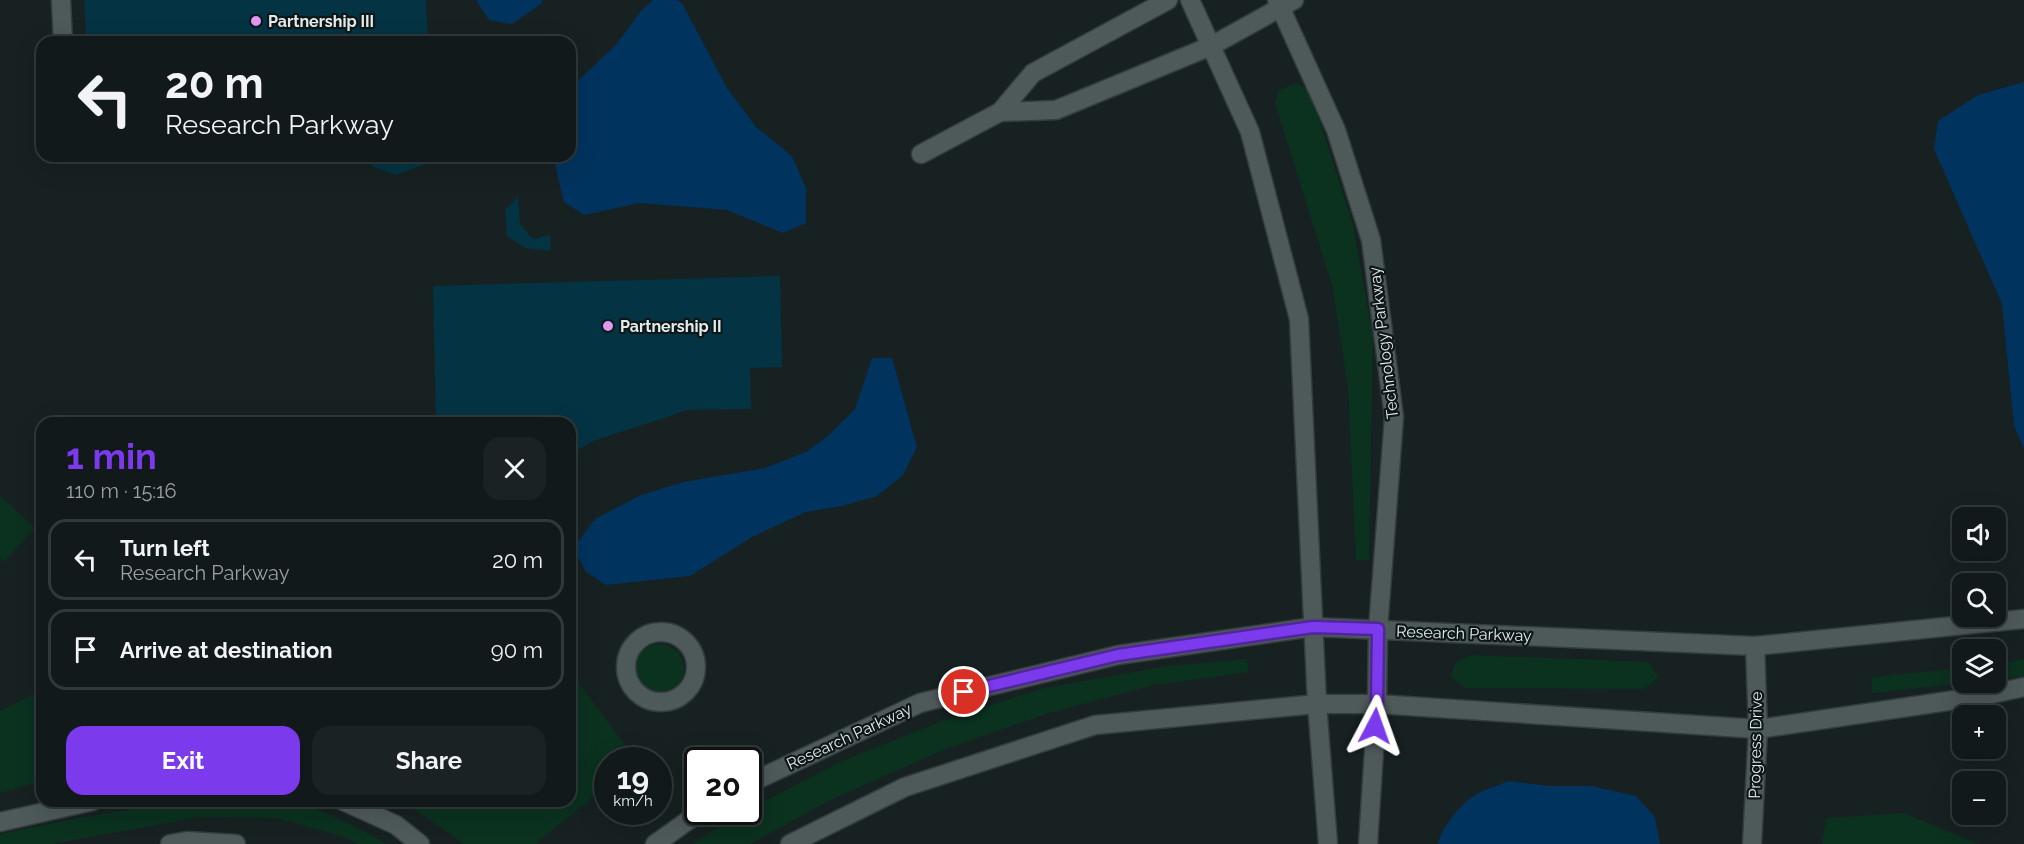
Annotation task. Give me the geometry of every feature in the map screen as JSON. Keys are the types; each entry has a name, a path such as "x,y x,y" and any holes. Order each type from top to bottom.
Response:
{"street":[{"path":"61,0 63,36"},
{"path":"921,154 1000,112 1033,73 1168,0"},
{"path":"1190,0 1250,132 1299,319 1317,704 1328,844"},
{"path":"1000,112 1056,110 1211,46 1284,2"},
{"name":"Technology Parkway","path":"1284,2 1336,130 1371,240 1394,417 1378,629 1377,705 1368,844"},
{"name":"Research Parkway","path":"762,777 920,703 1118,655 1313,627 1755,646 2024,619"},
{"name":"Progress Drive","path":"1752,844 1758,729 1755,646"},
{"path":"790,844 905,787 1095,725 1317,704 1377,705 1758,729 1982,696 2024,687"},
{"path":"0,822 66,807"},
{"path":"356,807 396,825 420,844"},
{"path":"655,844 684,823"},
{"path":"170,844 187,841 236,844"}],"green space":[{"path":"1296,83 1310,91 1353,225 1373,337 1369,560 1356,560 1348,387 1332,285 1275,103 1279,90"},
{"path":"0,496 35,528 4,562 0,558"},
{"path":"654,644 664,644 677,651 684,664 684,674 677,687 664,694 654,694 645,690 638,683 634,674 634,664 638,655 645,648"},
{"path":"1471,655 1649,662 1658,678 1643,689 1465,688 1451,677 1455,663"},
{"path":"1246,659 1249,672 1154,685 1046,714 946,749 830,800 750,844 692,844 722,825 762,825 762,802 842,761 942,721 1044,688 1168,666"},
{"path":"2024,659 2024,676 2006,678 2006,663"},
{"path":"1952,669 1952,685 1872,693 1872,677"},
{"path":"576,679 626,747 594,747 594,796 535,844 464,844 412,807 576,807"},
{"path":"36,693 36,783 0,793 0,711"},
{"path":"309,807 358,828 387,844 357,844 345,837 277,818 200,817 52,844 0,844 0,834 135,809"},
{"path":"1904,813 1978,844 1822,844 1826,818"}],"water":[{"path":"476,0 543,0 541,4 512,24 489,20"},
{"path":"653,0 677,0 682,3 727,88 756,127 792,156 806,188 806,223 783,233 727,210 640,203 584,215 564,202 554,162 576,162 576,82 616,45 641,11"},
{"path":"2024,82 2024,448 2014,426 2002,304 1934,149 1938,121 1978,95"},
{"path":"872,358 892,358 917,447 903,475 877,496 842,506 806,512 752,537 690,576 606,585 586,572 576,554 576,544 595,519 641,495 684,482 765,468 806,452 828,436 855,409"},
{"path":"1508,781 1550,786 1591,786 1636,796 1655,817 1660,844 1438,844 1446,825 1467,801 1480,792"}],"building":[{"name":"Partnership III","path":"84,0 426,0 428,36 86,36"},
{"path":"367,162 428,162 395,175"},
{"path":"518,197 520,224 533,239 551,235 550,251 525,248 507,236 505,210"},
{"name":"Partnership II","path":"780,276 782,367 750,368 751,409 688,410 593,441 576,451 576,417 436,417 433,286"}],"place":[{"name":"Partnership III","path":"256,21"},
{"name":"Partnership II","path":"608,326"}],"route":[{"path":"964,692 1118,655 1313,627 1378,629 1375,726"}]}
